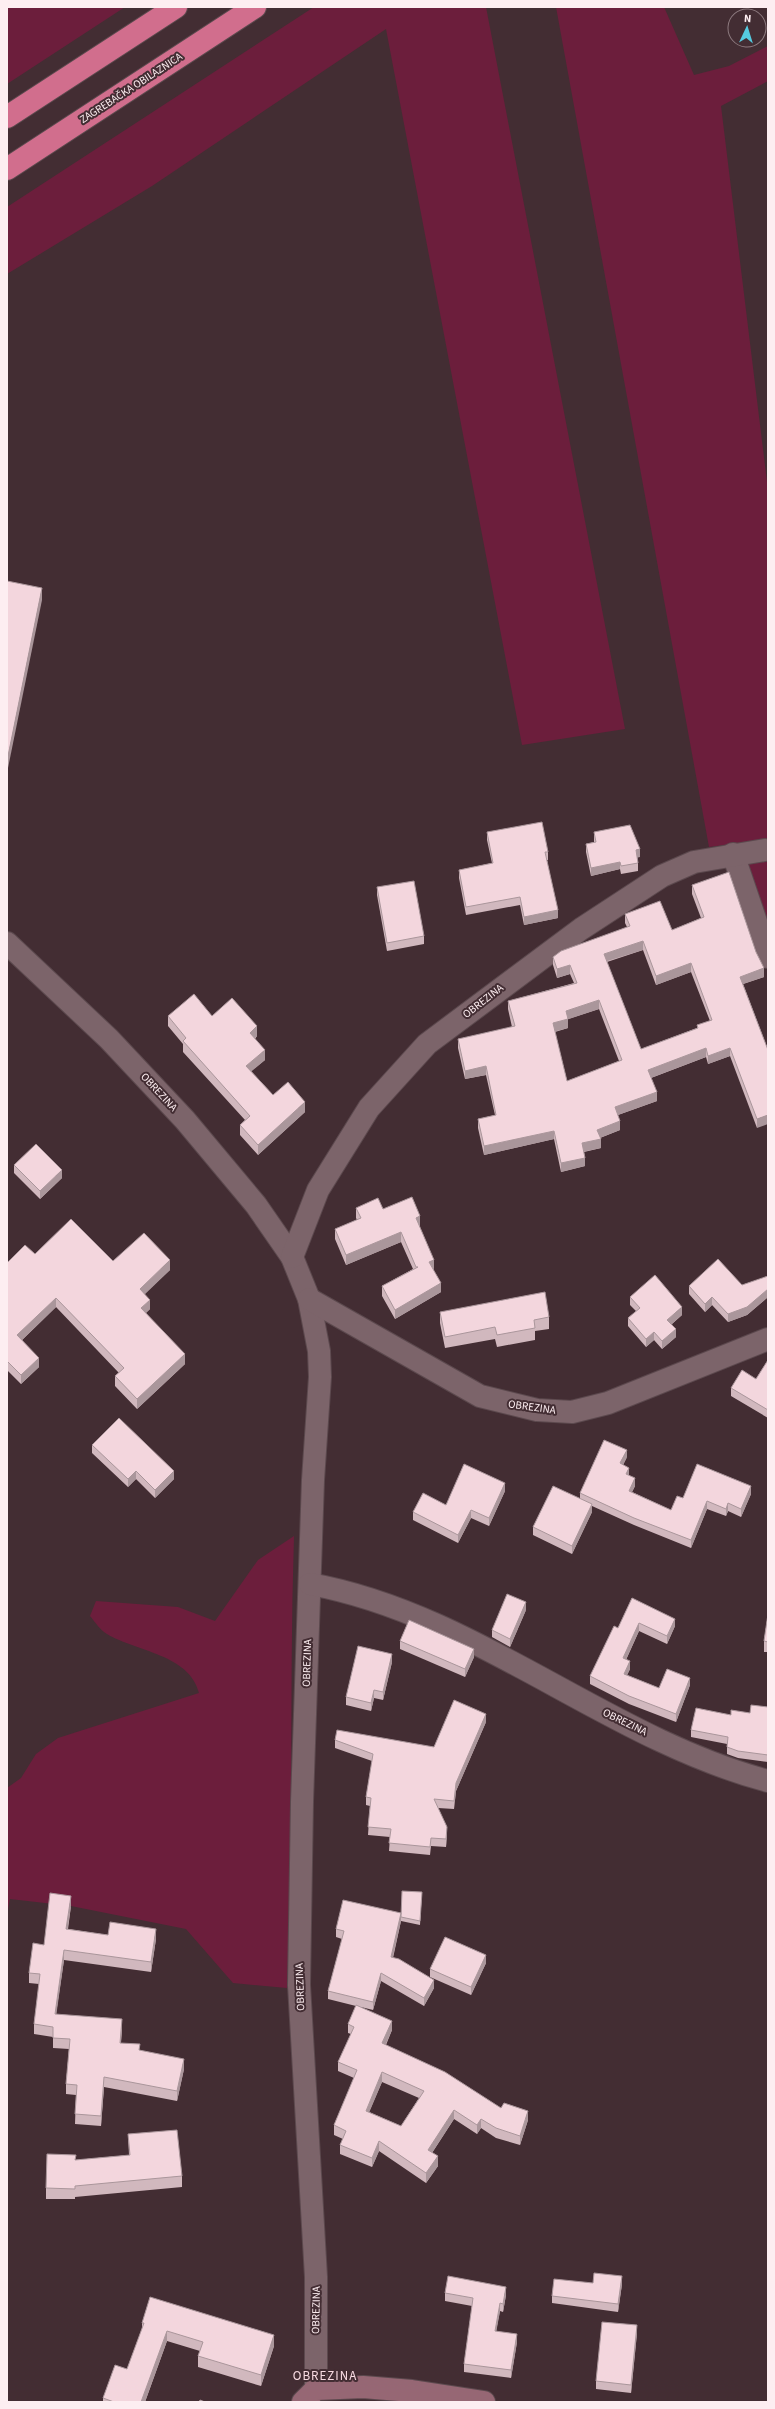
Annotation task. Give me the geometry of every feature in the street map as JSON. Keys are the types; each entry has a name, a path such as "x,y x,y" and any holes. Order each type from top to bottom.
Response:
{"highway":[{"path":"7,117 176,7"},
{"name":"ZAGREBAČKA OBILAZNICA","path":"7,169 255,7"}],"street":[{"name":"OBREZINA","path":"292,1257 318,1190 365,1114 427,1044 575,933 662,876 694,862 733,854 765,850"},
{"path":"733,854 768,957"},
{"name":"OBREZINA","path":"7,943 37,969 109,1039 185,1120 256,1205 292,1257 308,1299 319,1351 320,1377 310,1584 299,1985 316,2276 310,2396 363,2387 412,2391 484,2402"},
{"name":"OBREZINA","path":"308,1299 480,1396 537,1410 572,1412 608,1403 768,1339"},
{"name":"OBREZINA","path":"310,1584 338,1589 390,1605 458,1635 552,1686 684,1751 768,1781"}],"shaded area":[{"path":"7,7 125,7 7,84"},
{"path":"314,7 486,7 625,729 522,745 386,29 152,186 7,274 7,207"},
{"path":"556,7 664,7 694,75 729,66 764,48 767,48 768,46 768,81 721,106 768,490 768,934 741,843 709,847"},
{"path":"294,1536 290,1875 287,1988 233,1983 186,1929 71,1906 10,1899 7,1914 7,1788 21,1778 36,1754 58,1738 199,1693 193,1680 185,1670 173,1662 119,1640 103,1631 90,1616 96,1601 178,1607 215,1621 258,1560"}],"building":[{"path":"7,581 42,588 7,761"},
{"path":"542,822 548,852 545,852 558,910 524,917 520,897 466,907 459,870 493,863 487,832"},
{"path":"630,825 640,849 636,850 638,863 621,866 620,862 591,868 586,844 596,842 594,832"},
{"path":"729,872 756,952 764,968 740,977 768,1050 768,1115 757,1119 730,1048 708,1056 706,1048 648,1070 657,1092 615,1107 620,1121 597,1130 601,1139 582,1143 585,1158 561,1163 554,1131 484,1146 478,1119 496,1115 486,1066 465,1071 458,1039 515,1026 508,1001 577,983 570,965 557,969 553,957 561,951 630,926 625,914 660,901 672,930 704,917 692,885","holes":["643,941 656,976 691,963 712,1020 697,1025 698,1028 641,1049 604,954","599,1000 622,1060 567,1081 553,1023 568,1019 566,1011"]},
{"path":"414,881 424,936 387,943 377,887"},
{"path":"194,994 212,1016 232,998 257,1026 250,1033 265,1050 246,1066 273,1095 288,1082 305,1102 258,1145 240,1125 250,1116 183,1041 186,1038 168,1016"},
{"path":"36,1144 62,1170 40,1191 14,1165"},
{"path":"412,1197 420,1216 416,1218 434,1260 429,1262 441,1283 395,1310 382,1286 418,1267 416,1267 401,1232 346,1255 335,1229 361,1218 356,1208 378,1198 383,1209"},
{"path":"71,1219 113,1261 144,1233 170,1260 140,1289 150,1300 141,1308 185,1354 137,1399 115,1376 124,1368 56,1298 17,1335 39,1358 21,1375 7,1361 7,1263 25,1245 35,1254"},
{"path":"718,1259 742,1285 768,1276 768,1289 747,1307 728,1314 712,1297 705,1304 689,1286"},
{"path":"655,1275 682,1307 667,1320 676,1329 662,1341 654,1332 646,1339 628,1318 640,1308 630,1297"},
{"path":"545,1292 549,1317 534,1320 535,1328 497,1335 495,1327 445,1337 440,1312"},
{"path":"768,1360 768,1410 731,1388 742,1370 756,1379"},
{"path":"119,1418 174,1471 155,1490 136,1471 128,1479 92,1445"},
{"path":"604,1440 627,1450 620,1463 629,1468 626,1474 635,1478 629,1491 671,1510 677,1496 683,1498 697,1464 751,1486 741,1509 728,1503 726,1509 707,1501 691,1540 634,1518 580,1493"},
{"path":"464,1464 505,1483 489,1518 471,1510 458,1535 413,1512 423,1493 446,1505"},
{"path":"553,1486 592,1504 572,1546 533,1527"},
{"path":"507,1594 526,1602 510,1639 492,1630"},
{"path":"632,1598 675,1619 667,1636 639,1623 623,1658 630,1661 624,1674 659,1688 667,1669 690,1678 676,1714 629,1696 590,1676 614,1626 618,1628"},
{"path":"768,1614 768,1642 764,1641"},
{"path":"409,1620 474,1649 465,1669 400,1641"},
{"path":"358,1646 392,1654 383,1692 374,1690 371,1703 346,1697"},
{"path":"454,1700 486,1714 456,1783 454,1801 434,1799 447,1827 446,1839 431,1838 430,1847 389,1843 391,1829 368,1827 371,1798 366,1797 373,1754 335,1740 337,1730 434,1747"},
{"path":"751,1705 768,1707 768,1755 738,1751 727,1747 728,1737 691,1730 696,1708 731,1715 731,1710 750,1713"},
{"path":"402,1891 422,1892 420,1921 401,1917"},
{"path":"50,1893 71,1896 66,1929 108,1935 110,1922 156,1929 151,1962 64,1950 55,2014 122,2019 120,2043 140,2044 139,2050 184,2059 177,2091 104,2077 101,2116 75,2114 77,2085 66,2084 70,2039 53,2038 53,2027 34,2024 40,1974 29,1973 33,1943 44,1945"},
{"path":"343,1900 401,1913 391,1957 399,1959 434,1980 424,1998 381,1973 373,2002 328,1991 344,1931 336,1929"},
{"path":"445,1937 486,1955 471,1987 430,1969"},
{"path":"356,2005 392,2021 382,2043 445,2072 501,2108 504,2103 528,2111 520,2136 496,2128 481,2119 477,2125 454,2110 428,2150 438,2156 426,2173 379,2141 372,2158 340,2145 346,2131 334,2125 357,2070 338,2062 354,2027 348,2024","holes":["382,2072 424,2091 401,2126 366,2111"]},
{"path":"177,2130 182,2176 75,2186 75,2189 46,2188 47,2154 76,2155 75,2160 130,2155 128,2134"},
{"path":"594,2273 622,2276 618,2304 552,2296 554,2279 593,2283"},
{"path":"448,2276 506,2287 503,2304 500,2303 495,2331 517,2334 511,2370 464,2364 473,2298 445,2293"},
{"path":"150,2297 274,2335 261,2375 198,2356 203,2342 167,2331 141,2402 114,2402 103,2398 115,2365 127,2369 144,2323 142,2323"},
{"path":"602,2322 637,2325 631,2385 596,2381"}],"district":[{"name":"OBREZINA","path":"325,2376"}]}
